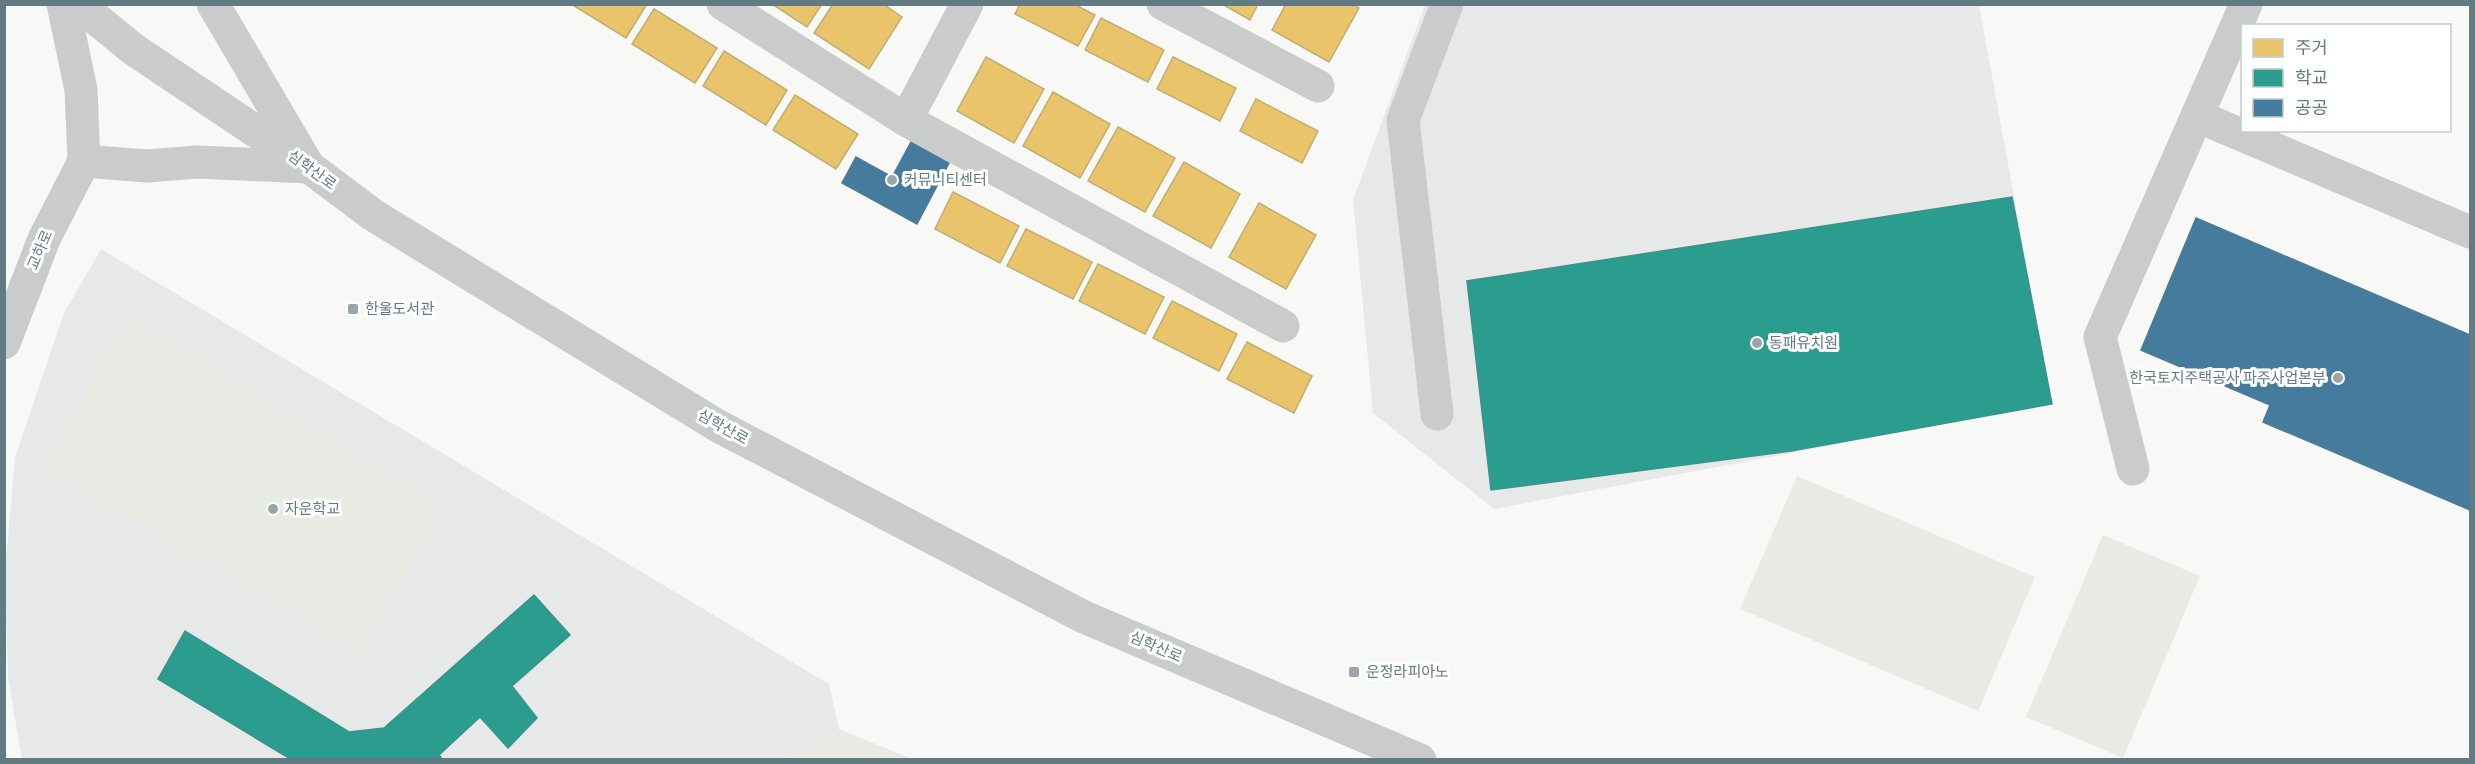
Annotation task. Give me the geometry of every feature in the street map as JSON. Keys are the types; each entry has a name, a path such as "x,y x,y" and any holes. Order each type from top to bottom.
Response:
{"street":[{"path":"63,4 81,90 84,161 147,166 197,162 309,167"},
{"name":"심학산로","path":"78,4 133,49 309,167 373,215 718,426 1084,617 1420,759"},
{"path":"213,4 309,167"},
{"path":"723,4 906,120 1283,326"},
{"path":"906,120 967,4"},
{"path":"1163,4 1317,86"},
{"path":"1437,414 1403,120 1447,4"},
{"path":"2133,469 2100,337 2246,4"},
{"path":"2197,116 2470,232"},
{"name":"교하로","path":"4,343 44,239 84,161"}],"shaded area":[{"path":"1425,5 1979,5 2052,404 1494,509 1373,413 1353,200"},
{"name":"자운학교","path":"101,249 829,684 839,729 780,760 22,759 8,678 5,571 15,457 64,313"},
{"path":"130,320 444,506 357,652 44,466"},
{"path":"1797,476 2035,577 1978,711 1740,609"},
{"path":"2103,535 2200,576 2123,758 2026,717"},
{"path":"839,729 912,759 780,759"}],"building: 주거":[{"path":"571,4 647,4 626,38"},
{"path":"772,4 822,4 807,27"},
{"path":"833,4 883,4 902,17 869,69 814,33"},
{"path":"1020,4 1074,4 1095,15 1078,46 1015,14"},
{"path":"1222,4 1258,4 1250,20"},
{"path":"1286,4 1353,4 1359,8 1329,62 1272,30"},
{"path":"654,9 717,48 695,83 632,44"},
{"path":"1101,18 1164,50 1148,82 1085,50"},
{"path":"724,51 787,90 766,125 703,86"},
{"path":"986,57 1044,89 1014,143 957,111"},
{"path":"1173,57 1236,88 1220,121 1157,89"},
{"path":"1053,92 1110,124 1080,178 1023,146"},
{"path":"795,95 858,134 836,169 773,130"},
{"path":"1256,99 1318,131 1302,163 1240,131"},
{"path":"1118,127 1175,158 1145,212 1088,181"},
{"path":"1184,162 1240,194 1211,248 1153,216"},
{"path":"953,192 1019,226 1000,263 935,229"},
{"path":"1259,203 1316,235 1286,289 1229,257"},
{"path":"1026,229 1092,262 1073,299 1007,266"},
{"path":"1098,264 1164,297 1145,334 1079,301"},
{"path":"1172,301 1237,334 1219,371 1153,338"},
{"path":"1247,342 1312,376 1294,413 1227,379"}],"building: 학교":[{"name":"동패유치원","path":"2012,197 2052,404 1791,451 1491,490 1467,281"},
{"path":"534,595 570,635 512,686 537,718 508,748 480,717 439,755 443,760 292,760 158,679 185,631 349,732 384,728"}],"building: 공공":[{"name":"커뮤니티센터","path":"911,142 949,163 917,224 842,183 856,157 892,177"},
{"name":"한국토지주택공사 파주사업본부","path":"2196,218 2470,335 2470,510 2263,422 2270,405 2141,350"}],"place":[{"name":"커뮤니티센터","path":"892,180"},
{"name":"한울도서관","path":"353,309"},
{"name":"동패유치원","path":"1757,343"},
{"name":"한국토지주택공사 파주사업본부","path":"2338,378"},
{"name":"자운학교","path":"273,509"},
{"name":"운정라피아노","path":"1354,672"}]}
